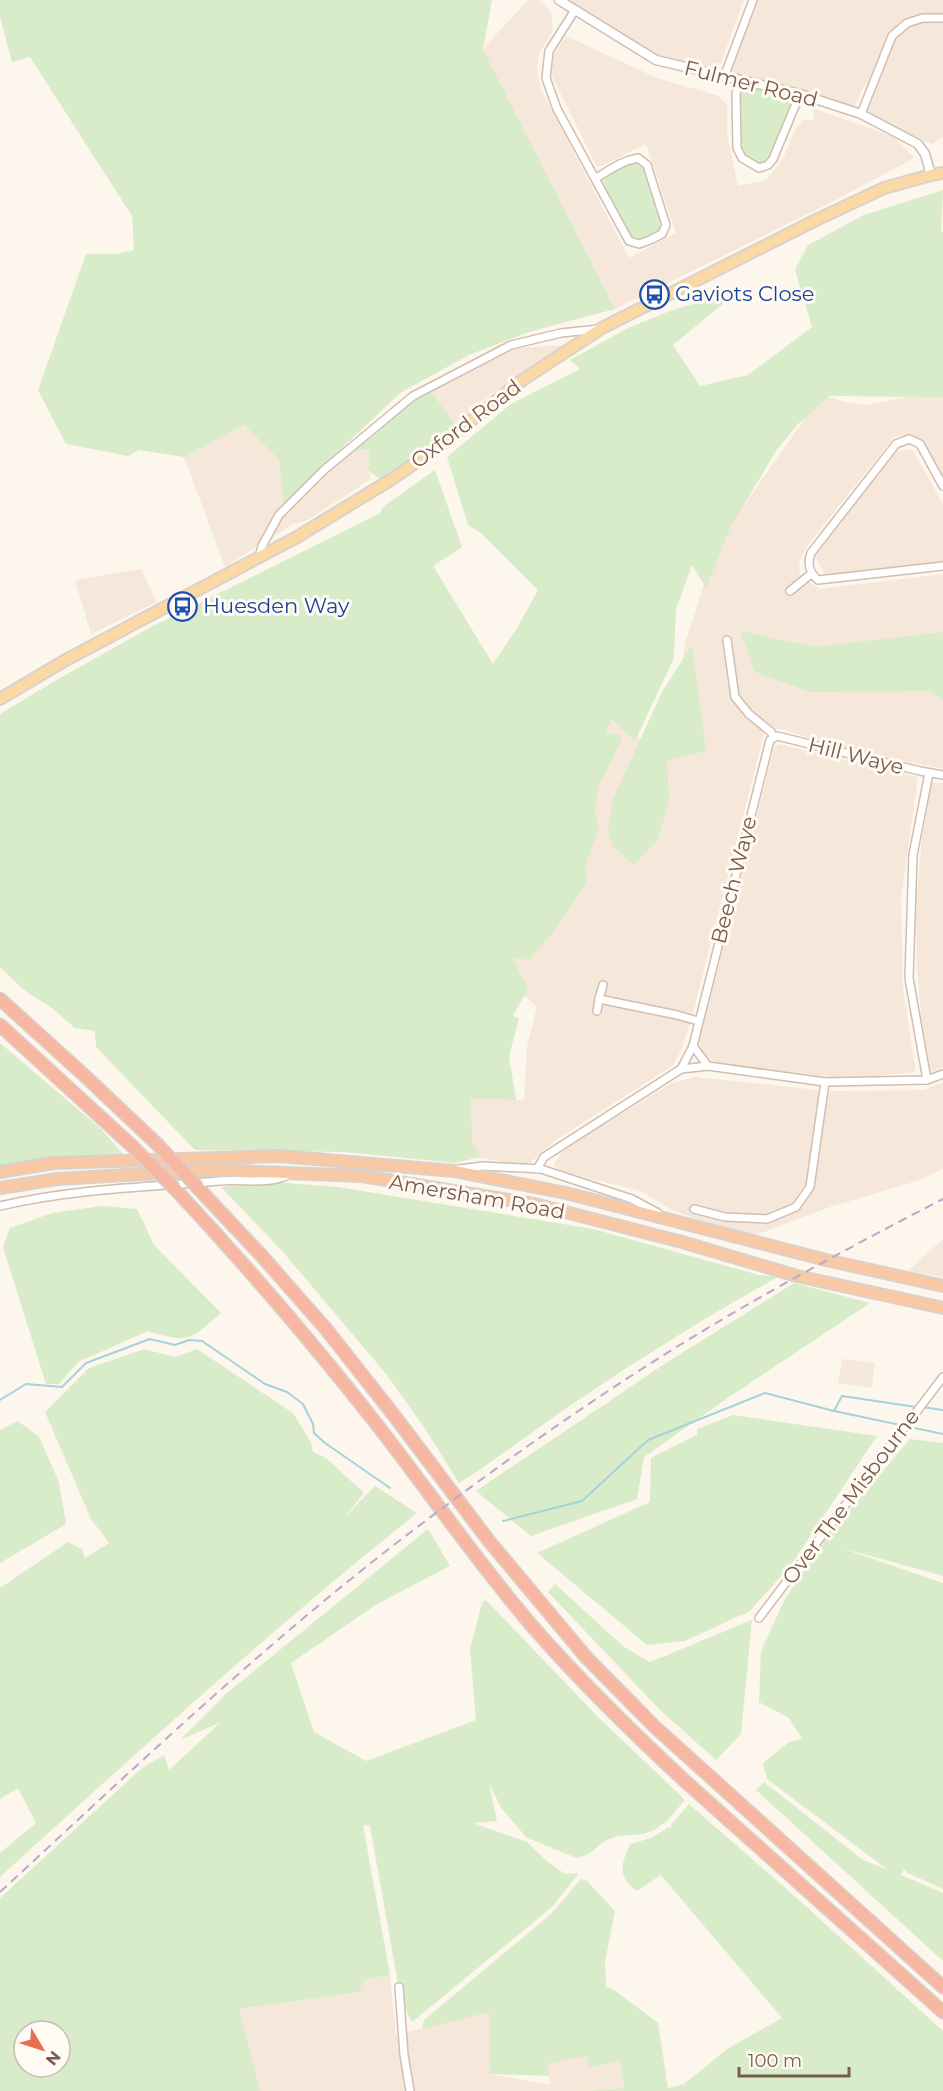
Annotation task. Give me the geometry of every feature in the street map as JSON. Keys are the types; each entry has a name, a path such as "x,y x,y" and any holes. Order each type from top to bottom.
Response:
{"highway":[{"path":"0,999 157,1144 261,1255 326,1329 393,1413 502,1558 586,1657 654,1727 943,1987"},
{"path":"0,1025 132,1146 242,1262 378,1426 506,1595 571,1668 637,1736 686,1782 943,2012"},
{"path":"0,1172 54,1163 280,1156 454,1171 566,1193 826,1260 943,1286"},
{"name":"Amersham Road","path":"0,1188 57,1179 213,1170 362,1176 534,1204 681,1242 797,1276 943,1308"}],"main road":[{"name":"Oxford Road","path":"0,699 64,661 297,537 392,479 434,450 521,381 602,328 884,188 943,173"}],"street":[{"name":"Fulmer Road","path":"558,0 656,60 800,94 861,114 918,144 925,154 931,175"},
{"path":"724,77 753,0"},
{"path":"575,10 549,51 546,78 557,109 629,241 639,244 662,234 666,225 664,215 647,165 638,158 628,160 617,164 596,178"},
{"path":"861,114 892,36 907,23 924,18 943,18"},
{"path":"740,80 736,94 737,148 742,158 759,168 768,165 773,159 800,94"},
{"path":"259,557 262,546 279,515 324,470 414,396 511,345 561,333 602,328"},
{"path":"943,486 920,444 909,439 896,444 811,553 808,561 811,574 818,580 943,566"},
{"path":"790,591 811,574"},
{"path":"727,640 735,697 749,714 771,732 772,738"},
{"name":"Hill Waye","path":"772,738 943,775"},
{"name":"Beech Waye","path":"681,1069 693,1046 772,738"},
{"path":"927,1080 909,978 913,855 929,773"},
{"path":"597,1011 603,985"},
{"path":"599,999 698,1021"},
{"path":"693,1046 708,1066"},
{"path":"537,1169 544,1157 681,1069 708,1066 825,1082 927,1080 943,1074"},
{"path":"694,1209 725,1217 767,1219 796,1207 810,1187 825,1082"},
{"path":"454,1171 483,1166 537,1169 632,1199 672,1221"},
{"path":"0,1206 51,1195 228,1180 278,1180 293,1173"},
{"name":"Over The Misbourne","path":"759,1618 943,1377"},
{"path":"399,1987 404,2055 410,2091"}],"shaded area":[{"path":"528,0 539,0 551,11 553,30 539,54 537,65 542,91 629,258 676,233 646,144 602,166 597,166 595,163 551,74 554,54 566,36 657,78 719,96 727,105 727,134 738,186 764,181 772,173 783,158 796,128 805,119 814,121 813,108 894,137 914,158 834,201 615,309 483,49"},
{"path":"565,0 744,0 717,73 678,64 654,55"},
{"path":"759,0 943,0 943,137 932,144 866,114 876,86 865,84 854,108 729,73"},
{"path":"564,345 477,404 455,425 432,392 517,348"},
{"path":"943,389 943,479 920,439 910,435 893,438 808,545 800,560 799,569 801,577 820,589 943,574 943,769 847,749 780,729 765,730 693,1013 681,1051 672,1066 554,1141 527,1166 471,1156 471,1099 524,1100 527,1046 537,1007 428,906 592,710 642,739 680,678 685,643 722,537 821,395 867,405"},
{"path":"244,425 279,460 283,504 287,513 327,470 353,451 369,449 368,470 371,479 308,520 293,524 225,567 184,457"},
{"path":"912,449 943,504 943,562 826,577 814,555 897,451"},
{"path":"141,569 157,602 91,634 75,580"},
{"path":"779,744 918,777 901,898 903,988 916,1072 847,1079 718,1064 706,1056 699,1043 774,748"},
{"path":"932,782 943,783 943,1067 931,1072 921,1015 917,969 916,903 922,838"},
{"path":"695,1077 818,1090 818,1099 826,1100 830,1091 924,1090 943,1082 943,1169 917,1181 830,1207 748,1238 672,1210 641,1191 563,1172 553,1165 565,1148 672,1083"},
{"path":"943,1239 943,1277 908,1271"},
{"path":"842,1359 875,1363 872,1388 838,1383"},
{"path":"390,1975 396,2035 490,2011 490,2074 550,2085 547,2064 587,2056 590,2068 620,2059 624,2088 584,2091 256,2091 232,2010 359,1992 364,1980"}],"green space":[{"path":"0,0 492,0 483,49 615,309 529,332 469,355 400,393 283,504 279,460 244,425 184,457 139,450 128,456 66,444 38,390 86,254 116,254 134,250 132,216 30,57 12,62 0,17"},
{"path":"748,87 784,97 789,101 790,107 770,159 760,164 753,163 746,157 739,140 740,91"},
{"path":"632,162 642,165 662,223 659,232 638,242 631,239 602,184 610,173"},
{"path":"943,190 941,232 943,232 943,397 830,396 797,425 776,451 730,528 706,588 692,565 676,609 674,658 635,741 612,720 605,733 619,735 622,739 598,788 595,812 599,827 585,866 587,879 581,892 531,960 512,958 528,989 513,1016 519,1019 509,1056 516,1100 471,1099 472,1142 480,1157 455,1163 345,1152 195,1150 96,1047 95,1031 75,1028 52,1008 24,990 0,967 0,714 149,628 380,513 384,506 435,470 462,547 433,566 493,664 517,628 538,590 482,534 468,525 447,457 511,404 580,369 570,360 628,328 670,311 719,296 724,303 673,345 700,386 748,375 812,327 795,270 808,245 864,215"},
{"path":"432,392 455,425 426,451 381,480 368,470 369,449 353,451 416,399"},
{"path":"740,631 815,647 943,632 943,701 929,691 810,692 755,672"},
{"path":"692,645 706,751 667,761 669,801 658,839 634,864 614,848 608,831 613,799 662,692"},
{"path":"0,1043 101,1129 124,1155 0,1168"},
{"path":"285,1183 338,1187 593,1229 759,1275 778,1277 645,1356 459,1483 424,1427 387,1375 282,1251 221,1187"},
{"path":"102,1206 137,1209 154,1245 221,1313 188,1337 172,1337 148,1331 78,1362 59,1384 46,1384 3,1247 10,1228 52,1213"},
{"path":"794,1283 870,1303 644,1457 637,1499 531,1536 476,1491 669,1361"},
{"path":"144,1349 175,1357 197,1349 293,1413 311,1442 313,1452 326,1458 364,1493 343,1519 375,1486 417,1513 258,1646 0,1877 0,1853 36,1823 18,1788 0,1799 0,1588 68,1542 82,1549 85,1558 109,1543 91,1519 45,1412 89,1368"},
{"path":"733,1415 877,1436 791,1565 750,1611 685,1641 647,1645 537,1553 650,1502 651,1458 697,1435 697,1429"},
{"path":"18,1421 39,1437 59,1482 66,1524 0,1563 0,1430"},
{"path":"910,1439 943,1443 943,1576 838,1547 943,1583 943,1889 904,1869 901,1875 943,1893 943,1961 756,1790 764,1782 863,1860 888,1870 767,1779 763,1763 789,1742 802,1739 789,1718 759,1702 761,1651 785,1599 822,1542"},
{"path":"428,1529 450,1566 377,1604 291,1663 314,1732 366,1761 476,1720 470,1649 482,1603 486,1600 597,1716 685,1800 667,1821 654,1830 643,1834 617,1836 603,1842 589,1854 577,1858 527,1838 502,1809 489,1784 497,1821 473,1823 527,1842 565,1874 579,1873 553,1906 412,2022 401,2001 370,1826 363,1825 390,1975 364,1980 359,1992 239,2009 260,2091 0,2091 0,1898 142,1768 164,1755 169,1770 221,1722 180,1740 227,1693"},
{"path":"555,1584 624,1647 650,1662 752,1620 741,1734 716,1760 660,1710 548,1592"},
{"path":"689,1804 943,2031 943,2091 584,2091 624,2088 620,2060 590,2068 587,2056 547,2064 549,2076 490,2074 489,2012 422,2029 424,2020 551,1914 581,1879 587,1881 615,1911 605,1962 606,1987 614,1990 658,2023 668,2088 684,2084 727,2049 782,2018 661,1875 637,1891 626,1881 623,1864 630,1844 651,1838 669,1827 671,1829 671,1825"}],"waterway":[{"path":"0,1400 26,1384 62,1387 86,1363 150,1339 175,1345 189,1340 202,1341 265,1384 287,1392 303,1404 313,1424 314,1433 390,1488"},
{"path":"503,1521 582,1501 648,1440 765,1393 834,1411 943,1434"},
{"path":"834,1411 842,1396 916,1407"},
{"path":"922,1407 943,1410"}],"railway":[{"path":"0,1892 246,1668 347,1582 466,1490 569,1417 675,1348 808,1271 943,1199"}],"place":[{"name":"Gaviots Close","path":"654,294"},
{"name":"Huesden Way","path":"182,606"}]}
